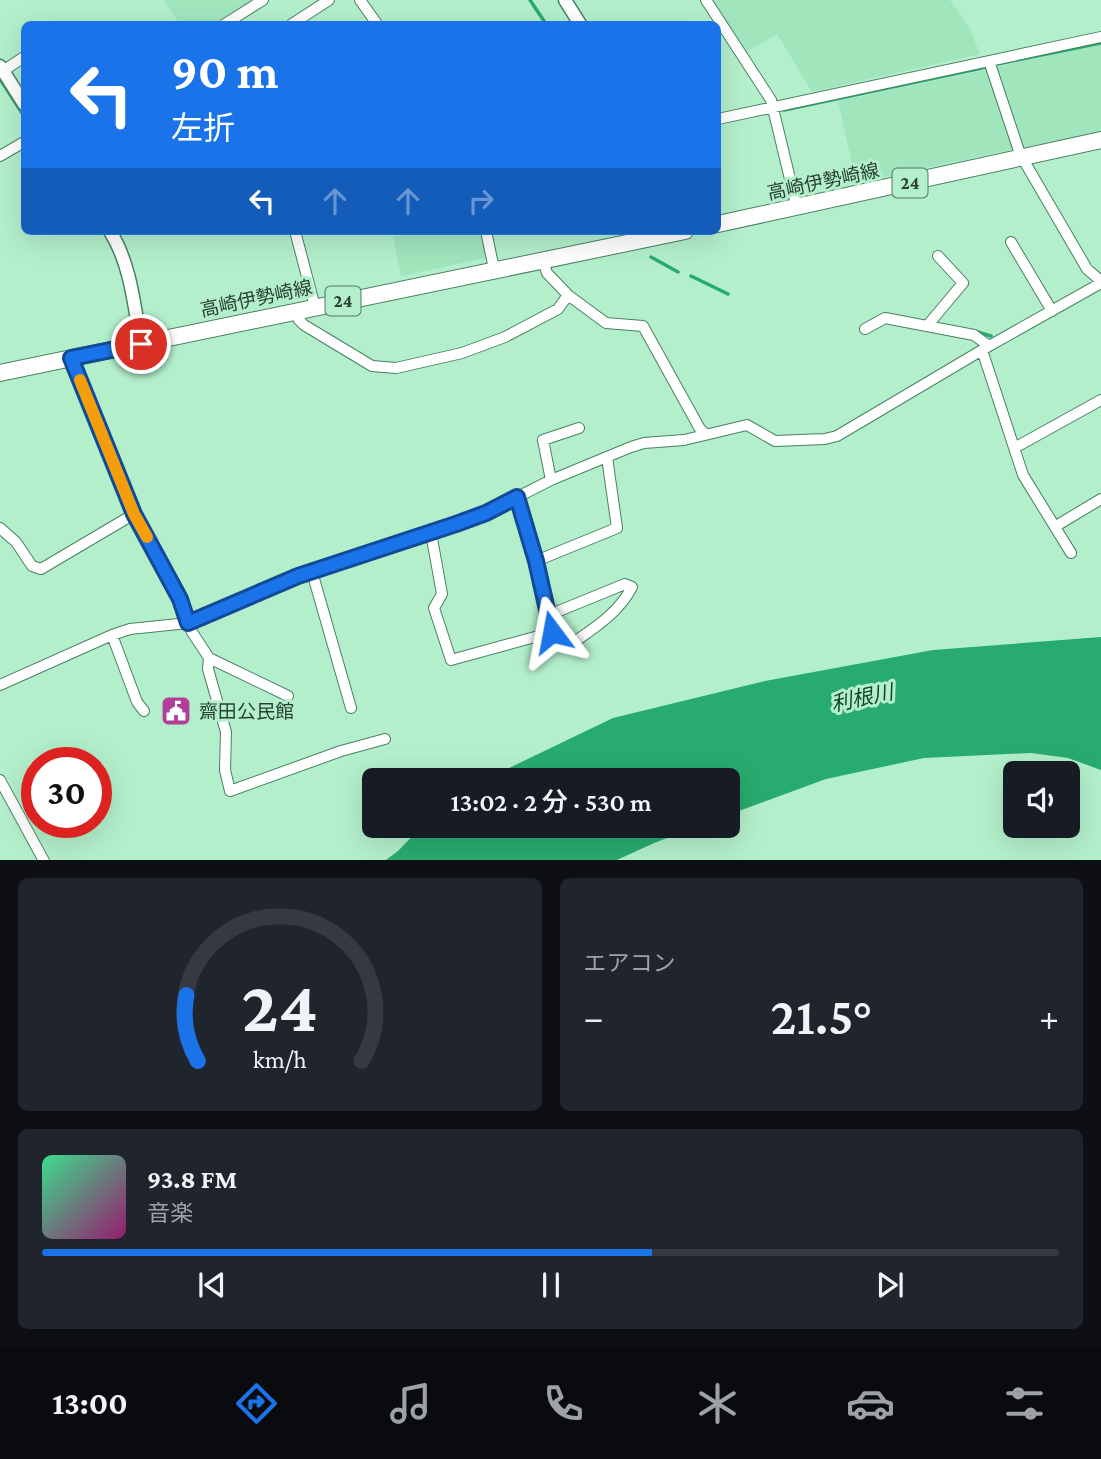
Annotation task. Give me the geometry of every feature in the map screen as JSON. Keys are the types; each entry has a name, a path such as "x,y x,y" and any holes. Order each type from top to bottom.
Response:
{"main road":[{"name":"高崎伊勢崎線","path":"721,223 1101,140"},
{"name":"高崎伊勢崎線","path":"0,373 666,235"}],"street":[{"path":"230,21 263,0"},
{"path":"297,21 329,0"},
{"path":"360,0 375,21"},
{"path":"565,0 578,21"},
{"path":"706,0 719,21"},
{"path":"721,24 774,107 797,208"},
{"path":"721,118 1101,37"},
{"path":"21,59 2,69 21,99"},
{"path":"0,685 112,635 130,629 188,623 313,572 486,513 551,480 644,443 684,440 747,425 775,441 831,439 1101,282 1087,269 1022,158 989,61"},
{"path":"0,156 21,144"},
{"path":"112,235 128,272 141,344"},
{"path":"296,235 315,307"},
{"path":"487,235 494,269"},
{"path":"1012,242 1052,310"},
{"path":"927,326 963,283 938,256"},
{"path":"543,261 547,273 568,295 606,323 643,326 700,429 706,434"},
{"path":"295,311 304,325 372,366 396,368 463,353 505,337 558,309 568,295"},
{"path":"864,329 885,318 974,335 986,348 1023,475 1071,553"},
{"path":"71,358 134,514 180,599 188,623 209,659 288,696"},
{"path":"1016,447 1101,400"},
{"path":"551,480 543,440 579,428"},
{"path":"536,561 617,528 607,457"},
{"path":"517,497 536,561 548,615 552,632 570,645 624,603 632,587 625,584 548,615"},
{"path":"1056,526 1101,499"},
{"path":"0,528 16,542 32,566 41,569 134,514"},
{"path":"431,533 443,594 434,608 451,660 552,632"},
{"path":"313,572 351,708"},
{"path":"112,635 136,702 144,711"},
{"path":"209,659 208,669 226,732 225,770 230,791 341,751 384,739"},
{"path":"0,780 44,860"}],"shaded area":[{"path":"164,0 253,0 221,21 178,21"},
{"path":"712,0 950,0 969,27 980,54 812,92 777,34 747,52"},
{"path":"1101,44 1101,132 1024,149 995,67"},
{"path":"986,70 1013,146 1010,150 864,181 861,167 853,169 838,101"},
{"path":"482,235 486,258 401,276 393,237"}],"water":[{"name":"利根川","path":"1101,637 1101,770 1068,758 1031,753 924,758 826,779 740,811 740,768 509,768 613,718 765,681 933,650"},
{"path":"410,838 667,838 617,860 386,860"}],"building":[{"name":"齋田公民館","path":"186,701 189,713 165,721 162,709"}],"waterway":[{"path":"530,0 544,21"},
{"path":"997,64 1101,43"},
{"path":"784,110 982,68"},
{"path":"0,79 21,111"},
{"path":"651,257 678,272"},
{"path":"691,276 728,294"},
{"path":"974,331 991,336"}],"slow traffic":[{"path":"80,380 134,514 147,537"}],"place":[{"name":"齋田公民館","path":"176,711"}],"route":[{"path":"141,344 71,358 134,514 180,599 188,623 298,576 456,524 517,497 536,561 552,632"}]}
